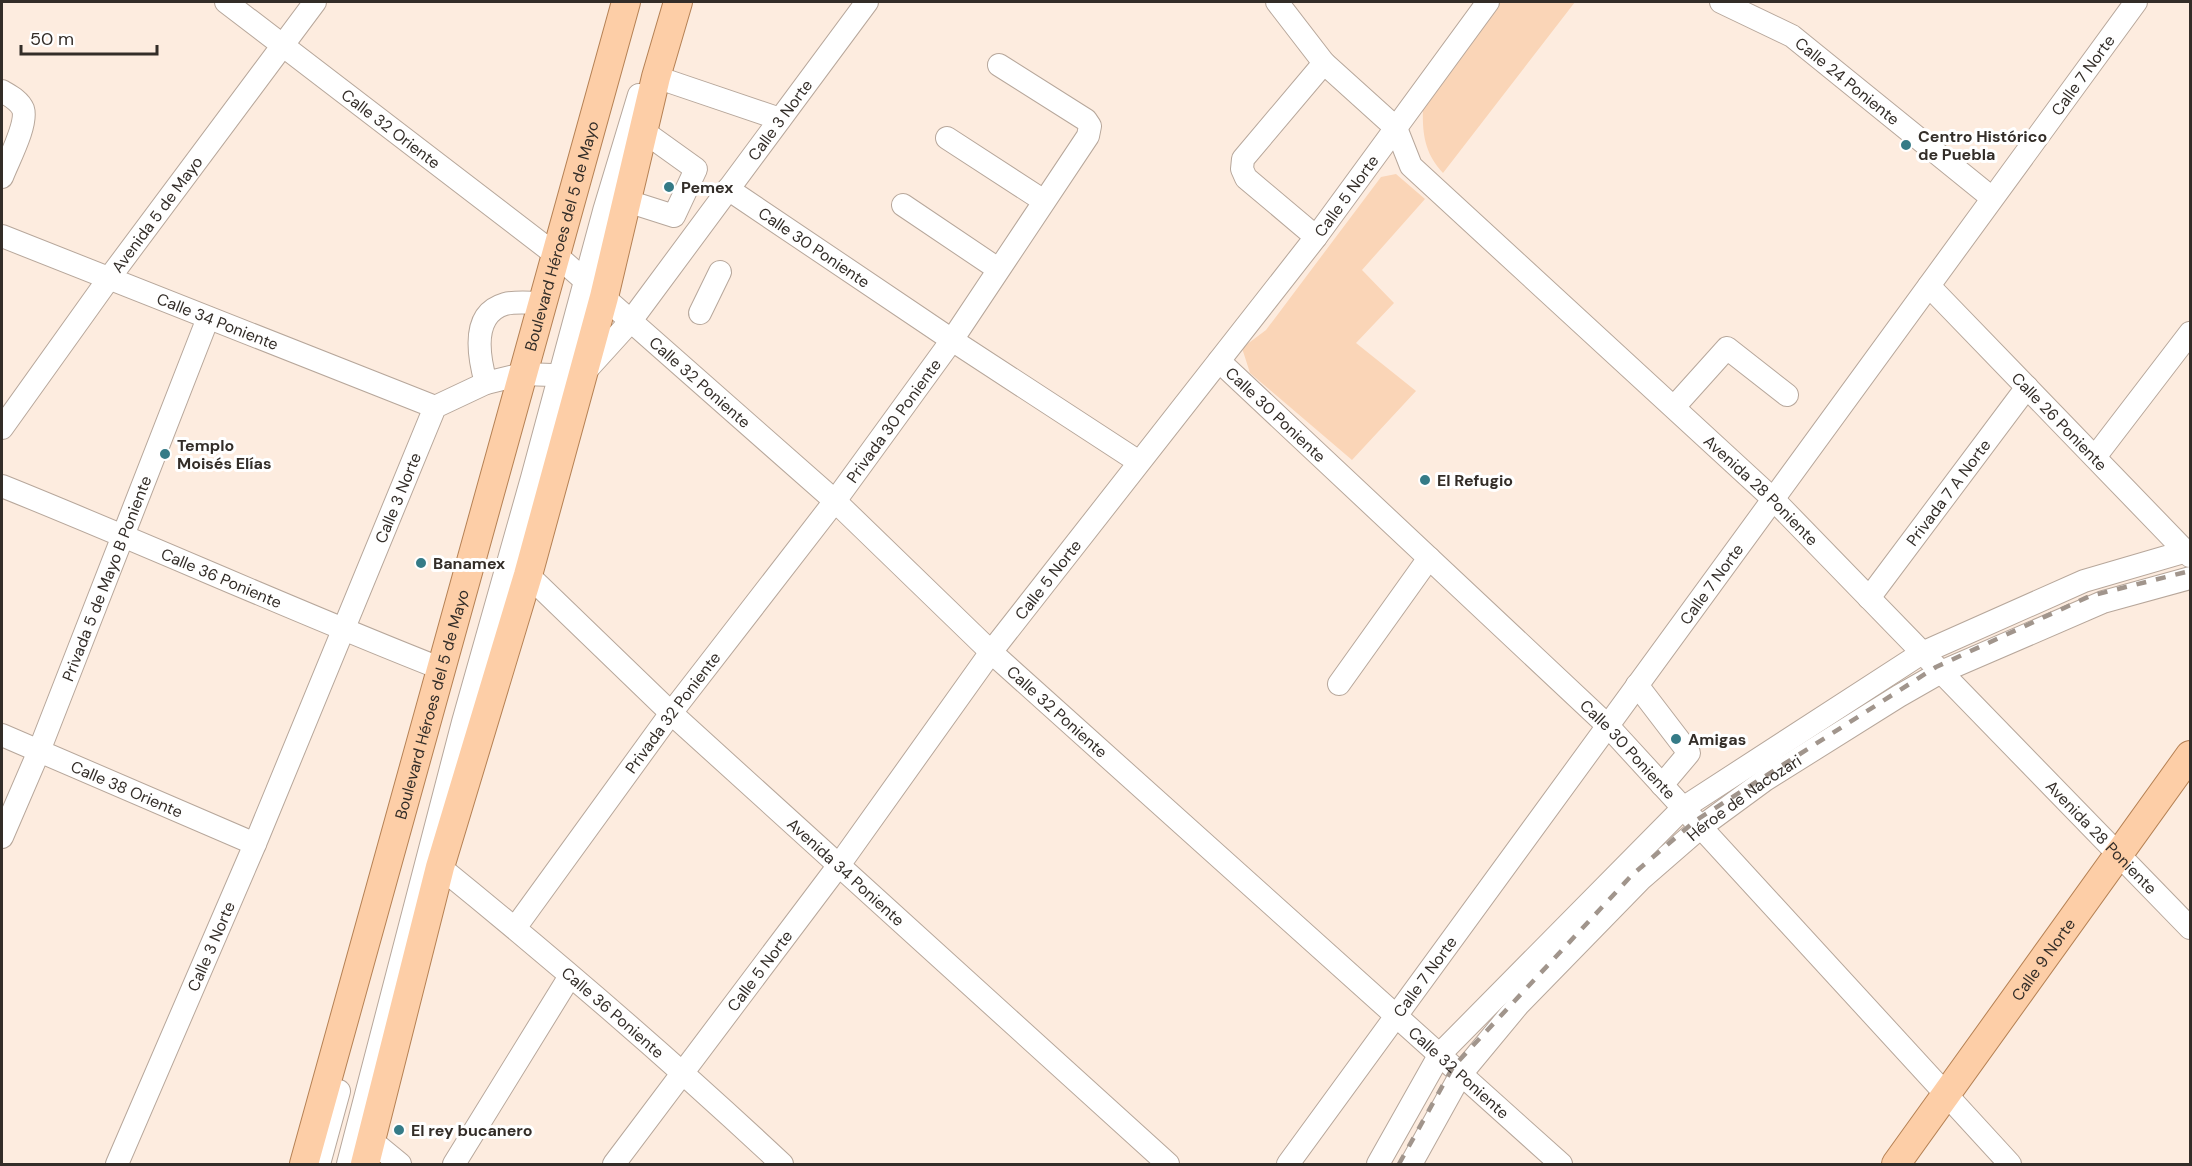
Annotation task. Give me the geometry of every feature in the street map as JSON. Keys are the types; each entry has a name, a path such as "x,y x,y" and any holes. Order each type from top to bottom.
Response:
{"main road":[{"name":"Boulevard Héroes del 5 de Mayo","path":"304,1164 526,374 543,303 559,257 626,2"},
{"path":"368,1153 440,867 528,575 570,376 595,290 627,201 656,77 678,2"},
{"name":"Calle 9 Norte","path":"1896,1164 2190,755"}],"street":[{"name":"Calle 32 Oriente","path":"226,2 559,257"},
{"name":"Avenida 5 de Mayo","path":"2,428 110,277 315,2"},
{"path":"319,1164 417,807 526,374 635,2"},
{"path":"595,290 604,212 666,2"},
{"name":"Calle 3 Norte","path":"570,376 630,322 867,2"},
{"name":"Avenida 28 Poniente","path":"1277,2 1324,63 1396,128 1411,166 1773,499 2119,852 2190,928"},
{"name":"Calle 5 Norte","path":"614,1164 839,865 991,652 1316,237 1488,2"},
{"name":"Calle 24 Poniente","path":"1721,2 1792,36 1992,198"},
{"name":"Calle 7 Norte","path":"1288,1164 2136,2"},
{"path":"1316,237 1246,178 1242,169 1243,159 1324,63"},
{"name":"Privada 30 Poniente","path":"835,501 952,340 1088,136 1090,126 1086,120 999,64"},
{"path":"656,77 780,119"},
{"path":"2,91 14,98 22,108 25,120 2,177"},
{"path":"627,201 674,216 696,169 643,131"},
{"path":"947,138 1044,201"},
{"name":"Calle 30 Poniente","path":"728,189 952,340 1139,462"},
{"path":"903,205 998,269"},
{"name":"Calle 34 Poniente","path":"2,236 435,407"},
{"name":"Calle 32 Poniente","path":"559,257 835,501 991,652 1561,1164"},
{"path":"700,313 720,272"},
{"name":"Calle 26 Poniente","path":"1929,286 2189,553"},
{"path":"486,383 481,366 479,345 482,328 488,314 505,304 543,303"},
{"name":"Privada 5 de Mayo B Poniente","path":"2,837 39,751 208,318"},
{"path":"2095,457 2190,333"},
{"path":"1674,407 1727,348 1787,395"},
{"name":"Calle 30 Poniente","path":"1219,361 1608,726 2010,1164"},
{"path":"348,1164 463,722 532,478 570,376 526,374 486,383 435,407"},
{"name":"Privada 7 A Norte","path":"1869,598 2027,387"},
{"name":"Calle 3 Norte","path":"117,1164 255,844 435,407"},
{"name":"Calle 36 Poniente","path":"2,486 123,535 342,630 442,669"},
{"name":"Privada 32 Poniente","path":"516,928 670,713 835,501"},
{"path":"1378,1164 1440,1054 1683,808 1922,653 2084,580 2189,553"},
{"path":"1339,684 1429,558"},
{"name":"Avenida 34 Poniente","path":"528,575 670,713 1168,1164"},
{"name":"Héroe de Nacozari","path":"1411,1164 1461,1074 1519,1004 1632,888 1674,848 1701,827 1765,780 1941,672 2103,602 2190,578"},
{"path":"1637,685 1689,753 1662,785"},
{"name":"Calle 38 Oriente","path":"2,735 255,844"},
{"name":"Calle 36 Poniente","path":"440,867 516,928 684,1073 782,1164"},
{"path":"454,1164 570,976"},
{"path":"368,1153 400,1164"}],"shaded area":[{"path":"1496,2 1575,2 1443,173 1428,151 1423,126 1423,108"},
{"path":"1396,174 1425,199 1362,270 1394,303 1356,343 1416,391 1352,460 1250,373 1242,348 1266,330 1381,177"}],"railway":[{"path":"1399,1164 1453,1067 1632,875 1695,821 1936,667 2090,596 2190,571"}],"place":[{"name":"Centro Histórico de Puebla","path":"1906,145"},
{"name":"Pemex","path":"669,187"},
{"name":"Templo Moisés Elías","path":"165,454"},
{"name":"El Refugio","path":"1425,480"},
{"name":"Banamex","path":"421,563"},
{"name":"Amigas","path":"1676,739"},
{"name":"El rey bucanero","path":"399,1130"}]}
